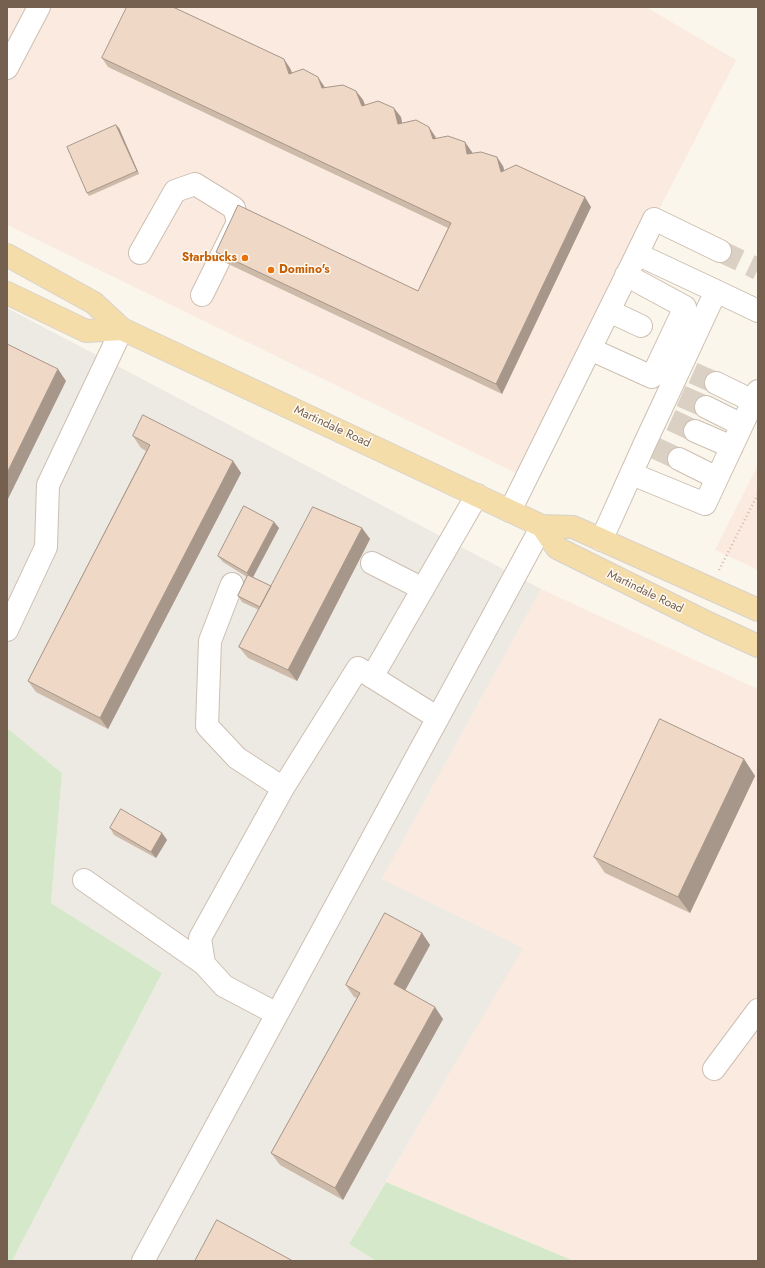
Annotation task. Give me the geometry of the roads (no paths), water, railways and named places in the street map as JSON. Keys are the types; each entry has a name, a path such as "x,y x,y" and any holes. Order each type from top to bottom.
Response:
{"main road":[{"name":"Martindale Road","path":"7,255 94,303 122,329 542,526 574,527 758,610"},
{"name":"Martindale Road","path":"7,293 86,331 122,329"},
{"name":"Martindale Road","path":"542,526 557,548 708,623 758,646"}],"street":[{"path":"7,68 39,7"},
{"path":"140,254 175,191 195,184 234,208 238,222 202,296"},
{"path":"510,511 654,219 720,251"},
{"path":"637,254 758,311"},
{"path":"590,349 652,377 685,307 626,275"},
{"path":"601,540 632,474 650,445 687,370 716,291"},
{"path":"609,311 641,326"},
{"path":"7,630 46,547 48,485 122,329"},
{"path":"632,474 705,504 756,396 716,384"},
{"path":"706,407 742,424"},
{"path":"695,431 732,447"},
{"path":"679,459 717,478"},
{"path":"372,677 477,495"},
{"path":"142,1261 542,526"},
{"path":"372,563 423,589"},
{"path":"232,584 210,641 207,726 237,758 284,788"},
{"path":"204,964 200,938 284,788 358,668 438,718"},
{"path":"84,880 204,964 224,986 277,1014"},
{"path":"714,1069 758,1010"}],"tunnel":[{"path":"720,251 758,269"},
{"path":"693,373 716,383"},
{"path":"681,396 706,407"},
{"path":"671,420 695,431"},
{"path":"655,448 679,459"}],"place":[{"name":"Starbucks","path":"245,258"},
{"name":"Domino's","path":"271,270"}]}
